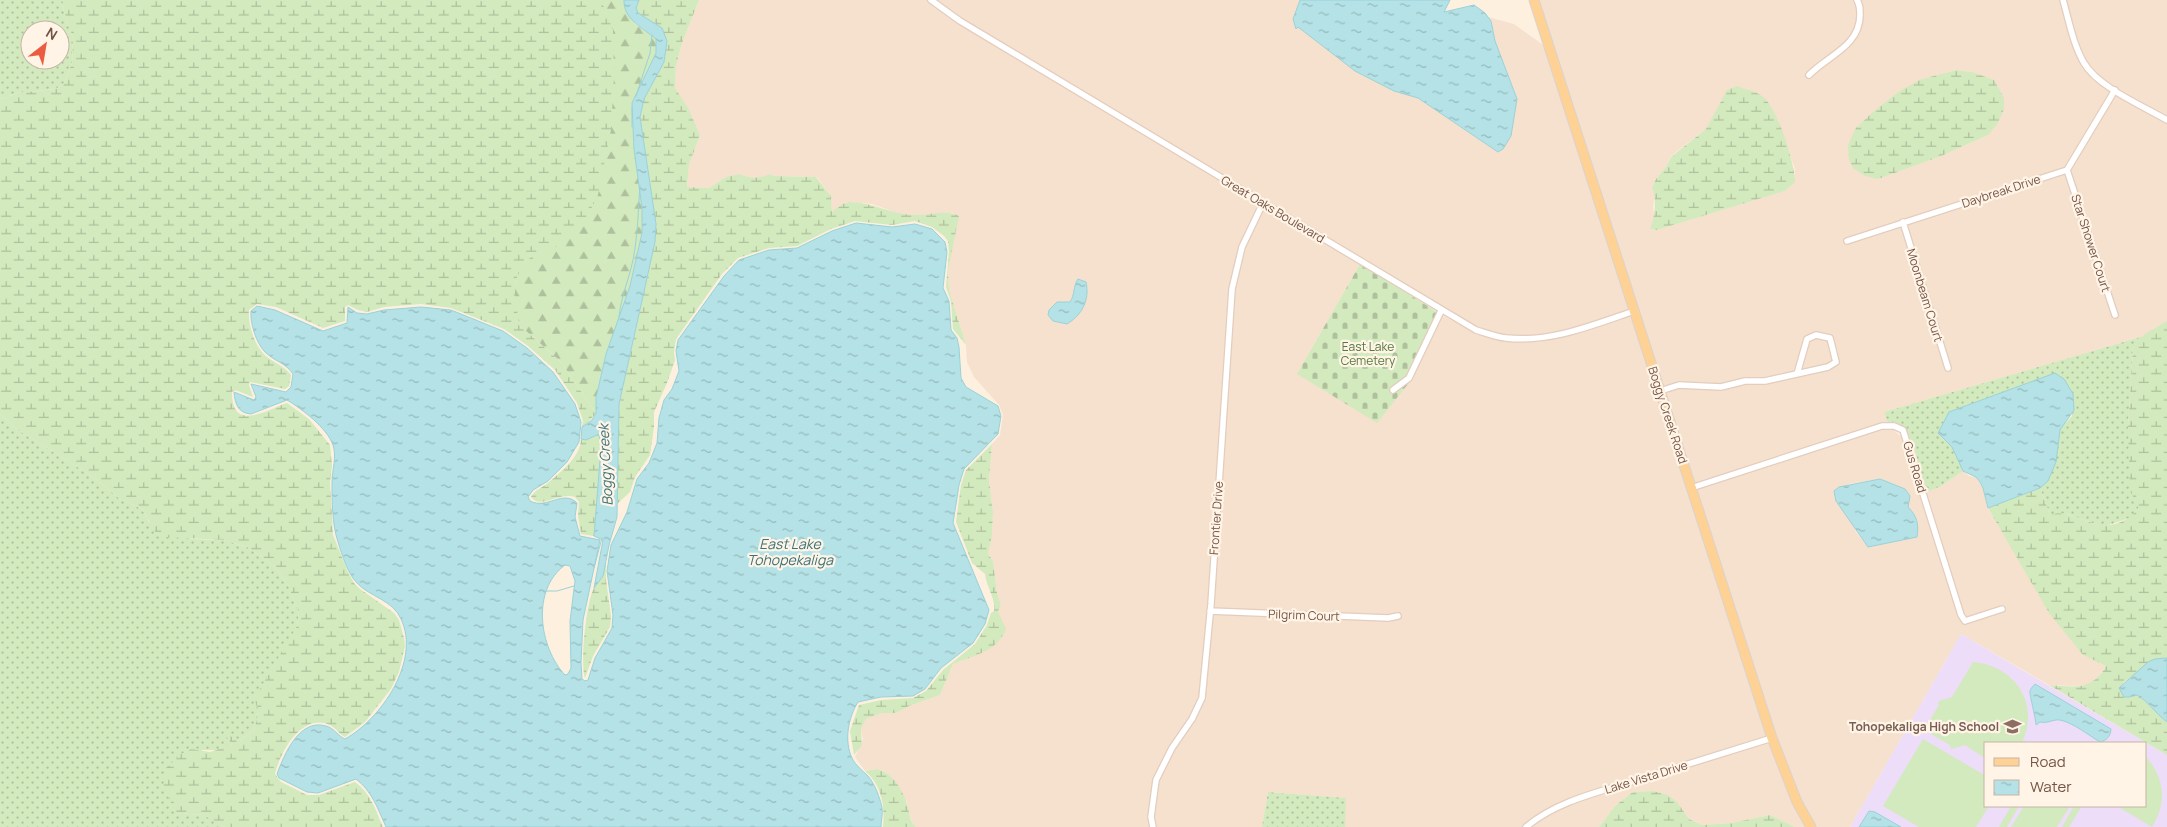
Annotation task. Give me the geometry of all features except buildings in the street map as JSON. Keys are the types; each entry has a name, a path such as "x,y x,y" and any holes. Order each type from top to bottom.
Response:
{"main road":[{"name":"Boggy Creek Road","path":"1534,0 1772,738 1797,802 1810,827"}],"street":[{"name":"Great Oaks Boulevard","path":"931,0 956,18 1476,330 1505,338 1538,339 1558,335 1634,311"},
{"path":"1809,75 1818,65 1844,48 1853,39 1860,20 1860,5 1856,0"},
{"path":"2063,0 2077,47 2085,64 2096,77 2167,120"},
{"path":"2067,170 2115,90"},
{"name":"Daybreak Drive","path":"1847,241 2067,170"},
{"name":"Star Shower Court","path":"2067,170 2115,315"},
{"name":"Frontier Drive","path":"1153,827 1151,817 1156,780 1172,748 1192,719 1202,698 1210,611 1232,289 1242,247 1263,203"},
{"name":"Moonbeam Court","path":"1903,222 1948,368"},
{"path":"1393,390 1410,378 1442,311"},
{"path":"1660,392 1679,385 1720,387 1797,374 1828,367 1836,362 1830,338 1816,336 1808,339 1797,374"},
{"name":"Gus Road","path":"1691,488 1882,426 1894,426 1903,430 1960,615 1965,620 1973,620 2002,609"},
{"name":"Pilgrim Court","path":"1210,611 1388,618 1398,616"},
{"name":"Lake Vista Drive","path":"1526,827 1554,808 1772,738"}],"shaded area":[{"path":"699,0 927,0 949,18 1259,204 1239,246 1230,289 1208,604 1199,697 1189,718 1169,747 1153,780 1150,827 916,827 909,813 907,802 891,777 884,771 877,769 865,771 855,757 863,739 861,729 866,719 882,713 896,713 909,706 940,695 953,664 969,657 998,612 1001,605 997,593 993,561 988,554 992,536 993,512 989,480 992,444 1000,435 1003,415 999,405 974,377 967,362 966,345 949,290 948,271 958,216 953,213 922,216 903,215 872,204 846,202 832,212 831,196 817,177 774,176 769,174 762,178 726,177 709,188 687,187 689,165 700,135 675,88 676,66 682,43"},
{"path":"936,0 1300,0 1293,19 1297,28 1394,91 1418,98 1498,152 1517,99 1494,41 1491,21 1488,17 1514,24 1546,47 1631,310 1558,332 1538,336 1505,335 1477,327 953,13"},
{"path":"1537,0 1853,0 1857,6 1857,20 1851,37 1817,63 1805,75 1808,79 1820,67 1846,50 1855,40 1862,20 1860,0 2060,0 2074,48 2082,66 2094,79 2112,91 2065,167 1844,239 1845,244 1901,226 1946,371 1951,369 1906,224 2065,173 2113,319 2118,317 2070,170 2116,94 2167,124 2167,321 2144,336 1884,412 1888,423 1693,485 1663,393 1679,388 1720,390 1828,370 1839,361 1835,342 1832,337 1807,337 1795,372 1720,384 1679,382 1662,388","holes":["1956,70 1972,72 1988,135 1939,157 1878,179 1922,79","1721,100 1786,145 1795,169 1794,182 1785,191 1657,230 1651,229 1655,218 1653,207 1655,194 1652,187 1656,179 1666,167 1671,156 1706,129 1716,113"]},
{"path":"2066,0 2167,0 2167,117 2097,74 2087,62 2079,45"},
{"path":"1264,207 1360,264 1297,374 1414,374 1442,315 1475,333 1504,341 1538,342 1559,338 1632,315 1768,736 1588,793 1553,806 1537,815 1522,827 1345,827 1345,798 1268,792 1262,827 1156,827 1154,817 1159,780 1174,749 1204,698 1213,614 1387,621 1401,618 1400,613 1388,615 1213,608 1235,289 1244,248"},
{"path":"1816,338 1828,341 1834,360 1827,364 1803,370 1802,366 1810,341"},
{"path":"1882,429 1892,429 1903,438 1958,617 1963,622 1973,622 2005,610 2004,605 1972,617 1966,618 1963,613 1911,445 1941,486 1963,471 1969,476 1976,477 1983,488 1988,509 2083,655 2106,666 2096,680 2086,685 2049,685 1961,634 1850,827 1814,827 1786,770 1695,490","holes":["1873,480 1905,489 1908,507 1868,547 1856,532 1853,524 1848,484"]},
{"name":"Tohopekaliga High School","path":"1961,634 2145,742 1984,742 1984,807 2147,807 2147,743 2167,755 2167,827 1850,827"},
{"path":"1770,742 1807,827 1795,827 1770,815 1731,823 1702,825 1689,819 1677,802 1667,795 1653,791 1633,792 1616,805 1599,827 1530,827 1555,811 1589,798"}],"green space":[{"path":"0,0 64,0 62,5 67,20 20,20 20,70 69,70 64,83 56,89 18,93 0,99"},
{"path":"64,0 601,0 613,30 614,76 611,130 598,195 587,217 560,245 528,259 522,266 515,282 519,325 560,361 596,413 584,427 582,427 583,421 577,403 555,370 528,346 504,329 451,308 421,304 384,307 367,312 348,305 345,307 345,321 323,328 276,307 257,304 249,310 252,332 259,348 291,375 289,386 285,389 250,382 249,385 253,397 235,390 232,392 234,405 238,412 252,416 287,403 309,419 330,445 333,535 354,583 394,613 399,620 405,646 399,672 391,689 365,722 345,737 330,725 320,723 310,724 301,729 287,746 275,774 281,782 307,795 319,795 355,782 369,796 383,827 225,827 203,815 177,813 163,788 167,768 179,755 191,749 210,752 232,745 225,734 240,740 254,730 259,712 254,699 297,626 299,613 288,585 275,567 247,547 224,540 166,537 156,533 142,509 120,499 92,476 18,430 0,414 0,99 18,93 56,89 64,83 72,63 73,38 70,20 67,20 62,5"},
{"path":"601,0 624,0 635,24 656,39 656,53 632,103 634,149 642,208 642,233 630,286 606,354 596,398 596,413 560,361 519,325 514,290 518,273 528,259 560,245"},
{"path":"639,0 699,0 682,43 676,66 675,88 688,108 700,135 689,165 687,187 709,188 726,177 740,174 755,178 769,174 774,176 816,177 831,196 832,212 849,202 866,204 897,213 919,215 949,213 959,216 948,271 949,290 966,345 953,329 951,301 946,287 948,241 932,227 915,221 892,225 855,221 831,229 797,246 769,248 738,258 722,274 676,339 675,360 654,412 650,455 635,477 630,492 617,504 619,404 655,242 656,224 640,117 644,99 664,62 667,41 662,28 638,13 636,8"},
{"path":"70,29 73,38 70,68"},
{"path":"1956,70 1972,72 1994,80 2004,98 2004,109 1998,123 1988,135 1939,157 1878,179 1865,176 1853,168 1849,159 1848,145 1856,128 1901,90 1922,79"},
{"path":"1737,86 1753,91 1768,102 1779,123 1789,150 1795,182 1785,191 1657,230 1650,229 1655,208 1652,187 1656,179 1666,167 1671,157 1706,129 1727,90"},
{"name":"East Lake Cemetery","path":"1360,264 1442,315 1412,379 1377,423 1297,374"},
{"path":"2167,321 2167,658 2155,659 2123,683 2133,696 2137,695 2149,704 2167,722 2167,755 2049,685 2082,686 2088,684 2101,674 2106,666 2083,655 2049,613 1988,508 2040,488 2050,515 2068,514 2092,523 2110,525 2124,521 2133,514 2139,507 2130,491 2128,428 2133,347 2145,334"},
{"path":"2144,336 2133,347 2128,428 2139,507 2132,517 2103,527 2068,514 2050,515 2040,488 2048,481 2056,462 2059,430 2072,416 2073,394 2064,379 1941,437 1952,447 1963,471 1941,486 1927,492 1914,448 1911,445 1906,429 1888,423 1884,412"},
{"path":"0,414 18,430 92,476 120,499 142,509 149,522 192,539 224,540 247,547 275,567 288,585 299,613 297,626 259,712 254,730 240,740 226,735 232,745 219,750 202,750 177,813 204,815 225,827 0,827"},
{"path":"599,434 601,447 594,536 581,534 578,516 579,502 575,497 562,497 540,502 535,501 531,497 570,463 578,451 581,439 586,440"},
{"path":"992,444 989,480 993,512 992,536 988,554 993,561 997,593 1001,605 998,612 1006,629 1002,637 991,648 953,664 940,695 909,706 896,713 882,713 866,719 861,729 862,745 854,755 850,731 859,705 881,700 913,698 926,691 943,670 975,644 987,625 991,613 994,611 994,602 985,574 972,563 956,522 961,485 966,470"},
{"path":"606,564 606,580 611,616 610,627 593,656 585,678 583,660 586,619 591,595"},
{"path":"1973,662 1988,665 2001,671 2012,679 2026,701 2028,714 2027,728 2022,742 1984,742 1984,758 1965,745 1951,749 1950,745 1931,734 1928,723 1939,705 1939,701 1952,697"},
{"path":"1923,739 1984,775 1984,807 1988,807 1976,827 1919,827 1883,806"},
{"path":"2147,758 2157,773 2162,791 2160,809 2152,827 2119,807 2147,807"},
{"path":"877,769 887,773 898,786 916,827 883,827 883,804 879,790 865,771"},
{"path":"1653,791 1668,795 1677,802 1689,819 1702,825 1731,823 1770,815 1795,827 1599,827 1616,805 1633,792"},
{"path":"1268,792 1346,798 1345,827 1262,827"},
{"path":"2010,807 2018,807 2007,827 1999,827"},
{"path":"2023,807 2069,807 2057,827 2011,827"},
{"path":"2073,807 2081,807 2069,827 2062,827"}],"water":[{"path":"624,0 639,0 636,8 638,13 662,28 667,41 664,62 644,99 640,117 656,224 655,242 619,404 617,517 603,576 594,588 603,540 594,536 601,447 599,434 586,440 581,439 582,427 592,420 596,413 596,398 606,354 630,286 642,233 642,208 634,149 632,103 656,53 656,39 630,18"},
{"path":"1300,0 1450,0 1444,12 1474,5 1485,13 1491,21 1495,41 1517,99 1511,136 1503,149 1498,152 1418,98 1394,91 1355,71 1298,27 1296,29 1293,19"},
{"name":"East Lake Tohopekaliga","path":"856,223 892,227 915,224 932,229 945,242 947,252 943,288 949,301 951,330 957,338 959,347 961,378 966,387 998,406 1001,416 998,434 964,469 959,485 953,523 989,610 985,624 973,643 941,668 925,689 913,696 881,697 858,702 852,715 848,730 848,744 857,766 871,779 877,791 882,808 881,827 386,827 370,795 356,779 318,793 307,792 279,778 277,774 288,748 300,733 308,727 316,725 326,726 345,739 372,718 394,687 402,670 406,653 406,635 401,619 393,607 357,583 351,575 341,553 333,520 332,482 334,450 325,432 307,414 287,400 251,414 240,410 236,404 234,392 254,400 256,397 251,384 286,392 291,387 293,374 287,367 265,352 256,338 251,311 257,306 275,310 323,331 347,323 348,307 357,313 367,314 384,310 421,307 451,310 503,331 527,348 553,372 575,404 581,422 579,442 567,462 548,481 533,490 528,497 530,501 536,503 566,498 572,499 577,503 575,517 580,536 600,540 583,620 581,663 582,679 585,681 588,680 595,658 612,628 613,615 607,571 611,545 627,512 637,479 649,463 657,443 659,418 664,400 672,389 679,371 676,351 678,340 724,276 739,260 769,250 797,248 832,231","holes":["565,565 570,566 575,581 570,621 571,668 568,674 565,675 549,650 542,619 543,603 547,589 554,576"]},
{"path":"1078,279 1086,282 1087,289 1086,301 1081,312 1067,324 1053,321 1048,315 1049,310 1057,302 1070,302"},
{"path":"2055,373 2064,379 2073,394 2074,410 2060,430 2056,462 2048,481 2040,488 1988,508 1980,482 1976,477 1963,471 1952,447 1938,433 1949,412"},
{"path":"1880,479 1905,489 1910,496 1908,507 1917,520 1917,537 1868,547 1836,501 1834,491 1839,487"},
{"path":"2167,658 2167,722 2137,695 2124,697 2119,688 2148,662"},
{"path":"2035,684 2111,729 2109,736 2100,742 2076,726 2060,720 2040,722 2036,725 2030,693"},
{"path":"1869,811 1875,812 1901,827 1859,827"}],"waterway":[{"name":"Boggy Creek","path":"636,96 650,53 652,35"},
{"name":"Boggy Creek","path":"632,107 632,127"},
{"name":"Boggy Creek","path":"619,317 621,302 635,251 640,186"},
{"name":"Boggy Creek","path":"594,568 602,538"},
{"name":"Boggy Creek","path":"546,591 557,591 574,586"}],"place":[{"name":"Tohopekaliga High School","path":"2013,726"}]}
